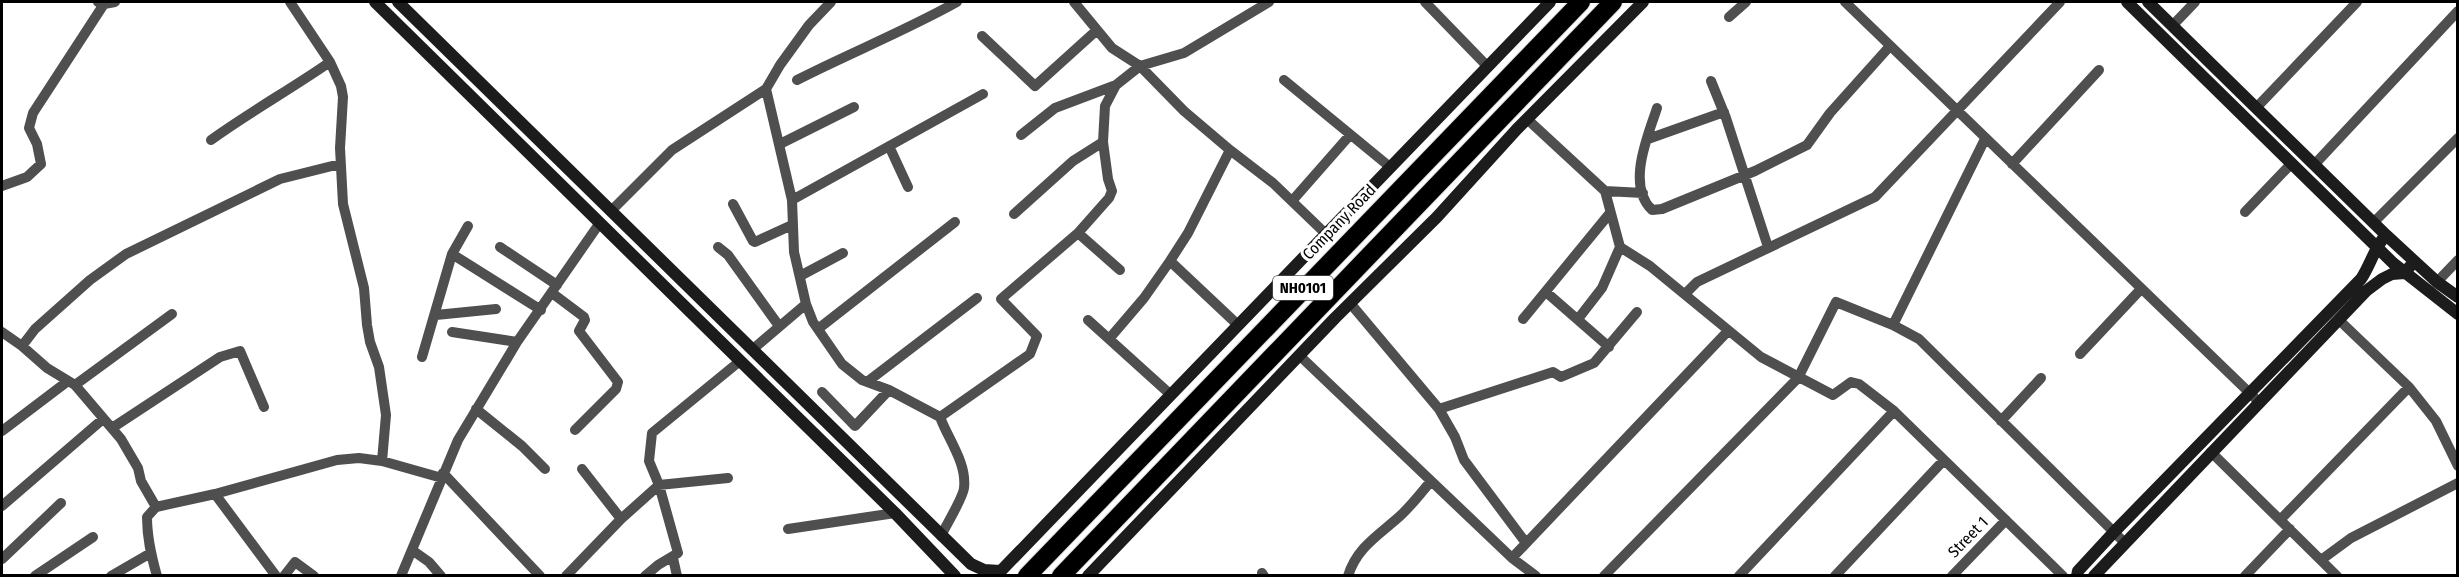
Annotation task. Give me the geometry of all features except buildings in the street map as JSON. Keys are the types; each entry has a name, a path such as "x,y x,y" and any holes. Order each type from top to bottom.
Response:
{"highway":[{"name":"Company Road","path":"1027,576 1581,2"},
{"name":"NH0101","path":"1061,576 1613,2"}],"street":[{"path":"2,186 27,177 40,164 38,144 28,128 33,113 101,3 116,2"},
{"path":"290,2 330,62 341,86 343,98 340,164 343,204 364,288 370,342 379,367 387,415 382,461"},
{"path":"375,2 562,188 896,513 955,576"},
{"path":"398,2 941,536 971,564 998,573 1550,2"},
{"path":"611,211 672,150 766,89 809,24 831,2"},
{"path":"797,80 932,17 957,2"},
{"path":"1074,2 1113,48 1140,66 1184,111 1274,183 1326,234"},
{"path":"1021,135 1055,108 1116,85 1140,66 1184,53 1269,2"},
{"path":"1425,2 1487,66"},
{"path":"1088,576 1350,303 1437,217 1527,118 1643,2"},
{"path":"1729,17 1746,2"},
{"path":"1845,2 2254,397"},
{"path":"1685,294 1697,282 1875,197 2060,2"},
{"path":"2127,2 2404,273 2457,314"},
{"path":"2148,2 2386,236 2457,297"},
{"path":"2173,25 2195,2"},
{"path":"2256,108 2357,2"},
{"path":"2314,165 2457,11"},
{"path":"982,36 1035,86 1097,30"},
{"path":"1657,108 1640,164 1643,193 1647,205 1652,210 1662,209 1745,176 1807,145 1830,113 1890,46"},
{"path":"211,140 255,108 285,92 330,62"},
{"path":"2012,164 2098,70"},
{"path":"1284,80 1390,167"},
{"path":"1711,81 1724,112 1768,247"},
{"path":"940,417 1030,354 1037,336 1000,299 1078,233 1095,217 1109,198 1112,191 1103,142 1105,106 1116,85"},
{"path":"766,89 792,200 792,225 806,304 818,329 842,364 867,382 889,390 940,417 947,437 958,454 964,489 941,536"},
{"path":"792,200 983,94"},
{"path":"780,144 854,107"},
{"path":"1648,139 1724,112"},
{"path":"1527,118 1605,191 1620,247 1602,288 1578,319"},
{"path":"1292,201 1350,135"},
{"path":"2373,223 2457,138"},
{"path":"1893,325 1985,139"},
{"path":"1014,214 1073,161 1103,142"},
{"path":"888,146 908,187"},
{"path":"1109,339 1144,298 1188,233 1230,150"},
{"path":"22,346 35,329 90,280 126,254 280,179 340,164"},
{"path":"2245,212 2291,164"},
{"path":"562,188 574,175"},
{"path":"1605,191 1643,193"},
{"path":"733,204 755,242 792,225"},
{"path":"1523,319 1610,213"},
{"path":"818,329 955,222"},
{"path":"401,576 442,476 476,409 517,342 599,224"},
{"path":"422,357 452,254 468,226"},
{"path":"1078,233 1120,270"},
{"path":"2094,576 2211,452 2254,397 2361,279 2371,264 2376,246 2386,236"},
{"path":"500,247 555,289 584,317 585,320 579,331 618,382 616,389 574,430"},
{"path":"1620,247 1650,266 1761,357 1833,395 1851,382 1859,384 1893,411 2063,576"},
{"path":"718,248 728,255 779,326"},
{"path":"800,276 843,253"},
{"path":"452,254 541,310"},
{"path":"2437,282 2457,260"},
{"path":"1170,261 1238,325"},
{"path":"2077,576 2078,572 2114,532 2254,397 2339,320 2366,291 2392,274 2404,273 2414,262"},
{"path":"2080,354 2141,289"},
{"path":"1546,292 1610,347"},
{"path":"867,382 976,298"},
{"path":"1604,576 1798,378 1836,302 1893,325 1918,339 2125,543"},
{"path":"1350,303 1439,409 1455,437 1464,460 1526,543"},
{"path":"753,349 806,304"},
{"path":"436,315 496,309"},
{"path":"1439,409 1553,372 1561,377 1594,363 1610,347 1637,312"},
{"path":"2,431 172,314"},
{"path":"1088,320 1171,395"},
{"path":"2339,320 2409,387 2436,421 2457,466"},
{"path":"1512,558 1728,331"},
{"path":"2,332 47,368 72,383 112,428 138,468 141,481 156,507"},
{"path":"452,332 517,342"},
{"path":"112,428 220,357 240,351 264,407"},
{"path":"1300,356 1512,558 1536,576"},
{"path":"645,576 658,565 673,558 678,552 659,485 649,461 652,433 740,361"},
{"path":"2001,422 2041,378"},
{"path":"2280,520 2409,387"},
{"path":"822,392 855,426 889,390"},
{"path":"476,409 522,446 545,469"},
{"path":"1739,576 1893,411"},
{"path":"2,506 103,419"},
{"path":"2211,452 2337,576"},
{"path":"157,576 149,554 147,517 156,507 215,494 337,460 359,458 382,461 442,476 540,576"},
{"path":"1835,576 1944,460"},
{"path":"582,469 621,519"},
{"path":"566,576 621,519 659,485 728,478"},
{"path":"1348,576 1358,554 1368,542 1401,515 1431,481"},
{"path":"2321,560 2351,538 2457,483"},
{"path":"215,494 276,576"},
{"path":"2,559 62,503"},
{"path":"788,529 896,513"},
{"name":"Street 1","path":"1952,576 2006,520"},
{"path":"2245,576 2290,529"},
{"path":"35,576 93,537"},
{"path":"412,550 429,562 441,576"},
{"path":"111,576 149,554"},
{"path":"673,558 677,576"},
{"path":"284,576 295,562 314,576"}]}
